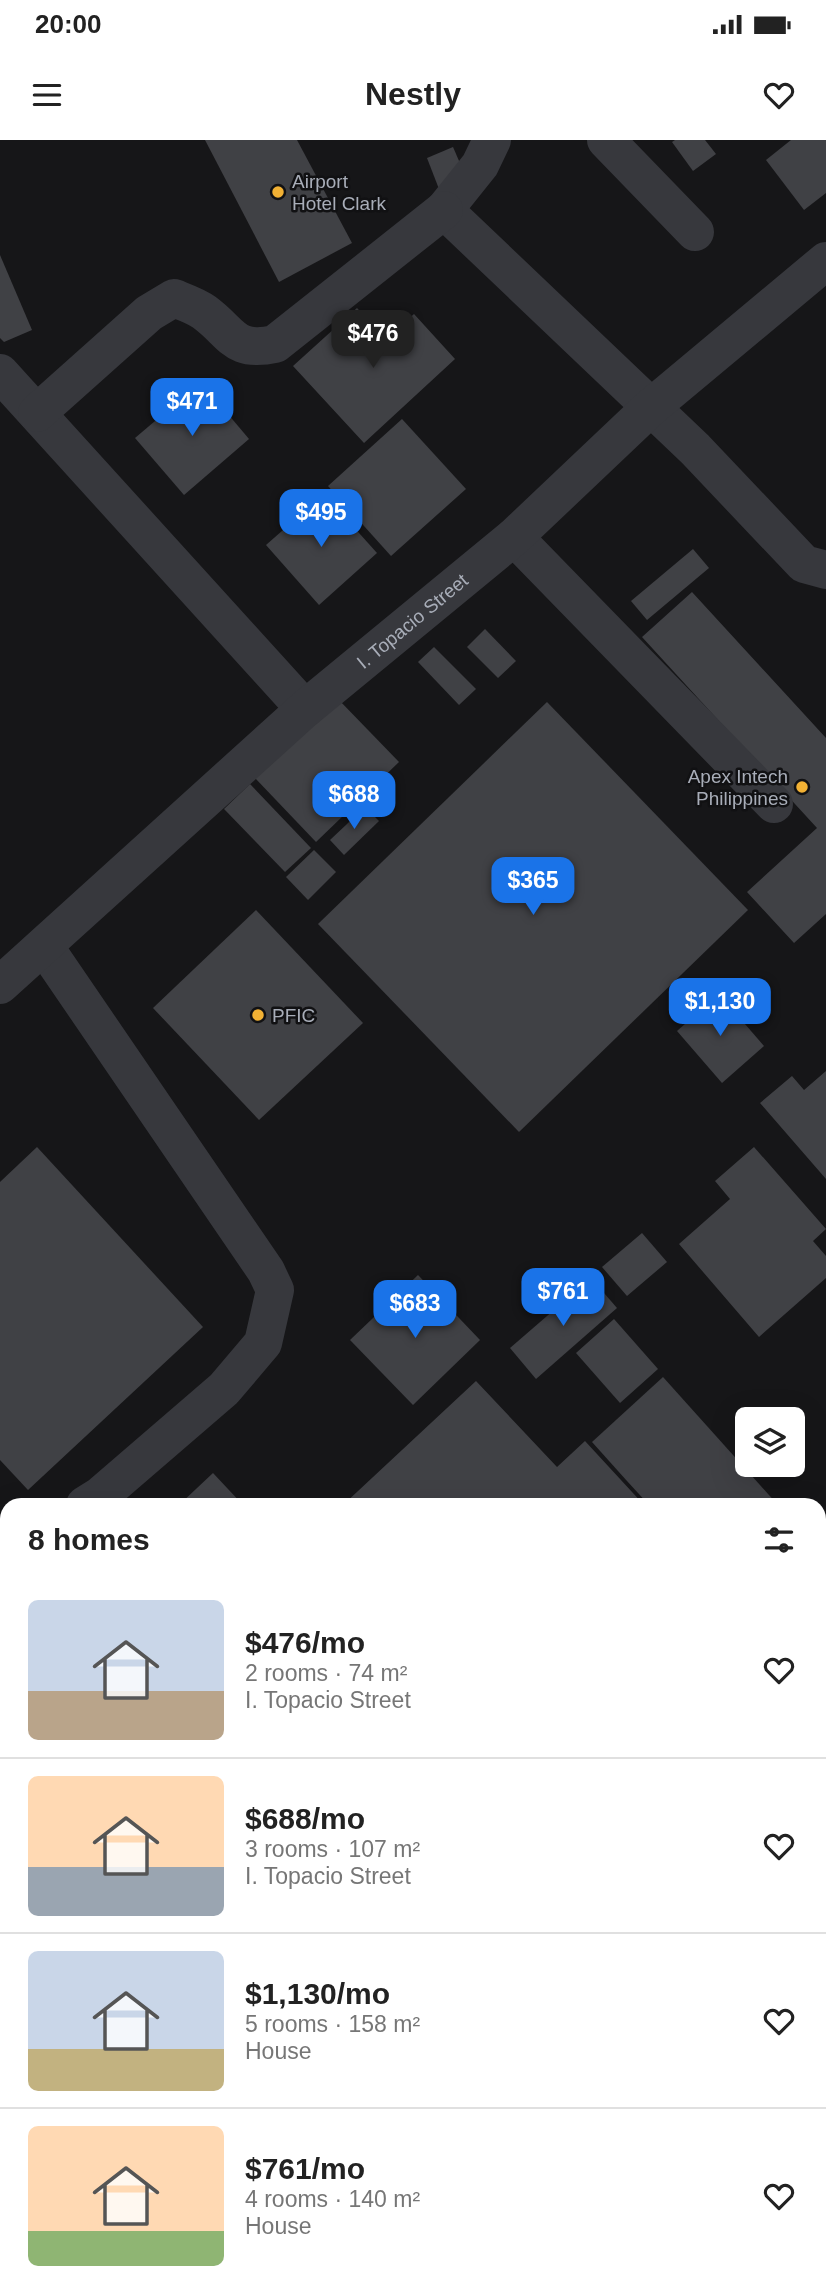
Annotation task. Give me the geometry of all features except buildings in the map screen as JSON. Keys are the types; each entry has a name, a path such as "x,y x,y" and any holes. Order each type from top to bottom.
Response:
{"street":[{"path":"37,413 149,313 174,298 204,312 236,341 247,347 275,344 444,211 480,165 492,140"},
{"path":"606,140 695,232"},
{"path":"444,211 695,449 804,564 826,570"},
{"name":"I. Topacio Street","path":"0,985 305,709 514,537 650,408 826,261"},
{"path":"0,373 305,709"},
{"path":"514,537 774,804"},
{"path":"44,946 266,1271 275,1290 263,1343 224,1389 96,1498"}],"place":[{"name":"Airport Hotel Clark","path":"278,192"},
{"name":"Apex Intech Philippines","path":"802,787"},
{"name":"PFIC","path":"258,1015"}]}
